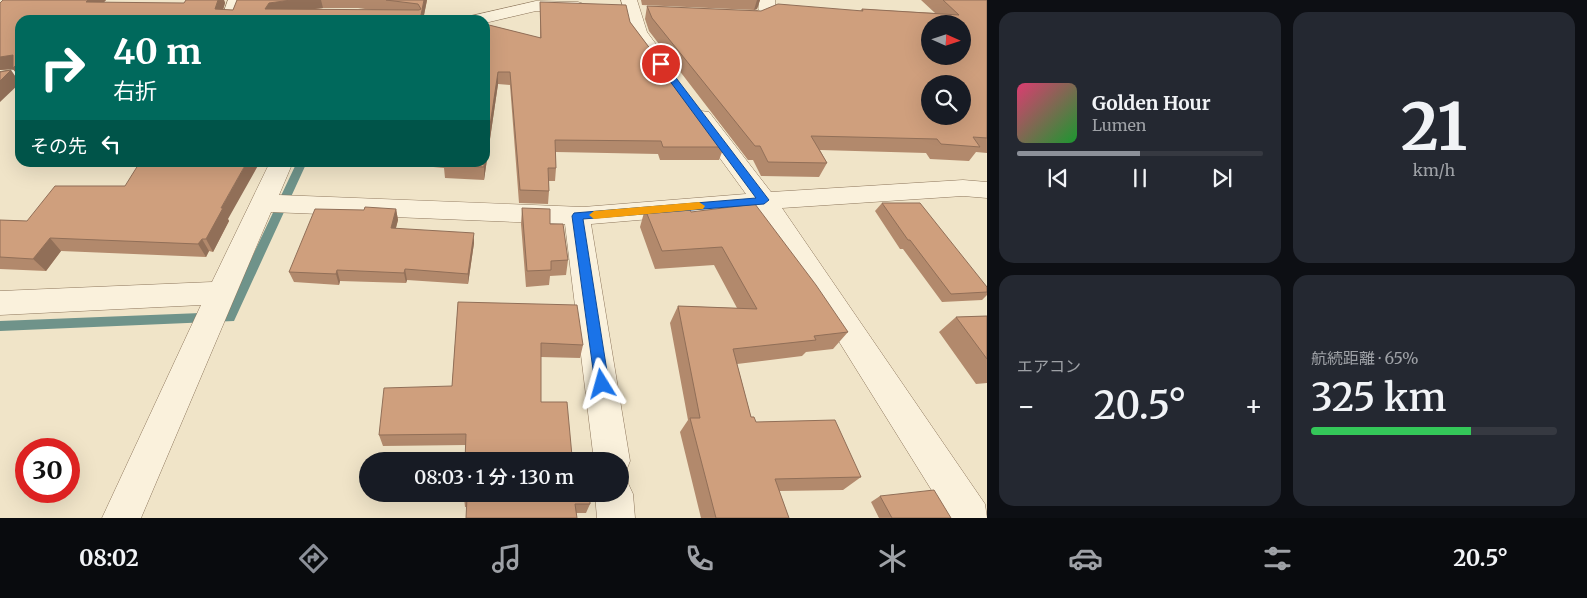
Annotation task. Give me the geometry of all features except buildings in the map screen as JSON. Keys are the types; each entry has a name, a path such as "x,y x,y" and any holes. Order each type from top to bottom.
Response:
{"street":[{"path":"231,15 236,0"},
{"path":"718,16 756,17 766,12 767,0"},
{"path":"490,17 536,6 594,8"},
{"path":"631,9 638,33 674,81"},
{"path":"0,78 15,76"},
{"path":"692,105 764,200 971,518"},
{"path":"121,518 280,167"},
{"path":"262,203 577,216 764,200 964,188 987,190"},
{"path":"577,216 611,452"},
{"path":"0,303 221,293"},
{"path":"615,502 616,518"}],"waterway":[{"path":"0,326 230,317 300,167"}],"slow traffic":[{"path":"594,215 699,206"}],"route":[{"path":"602,384 577,216 764,200 661,64"}]}
